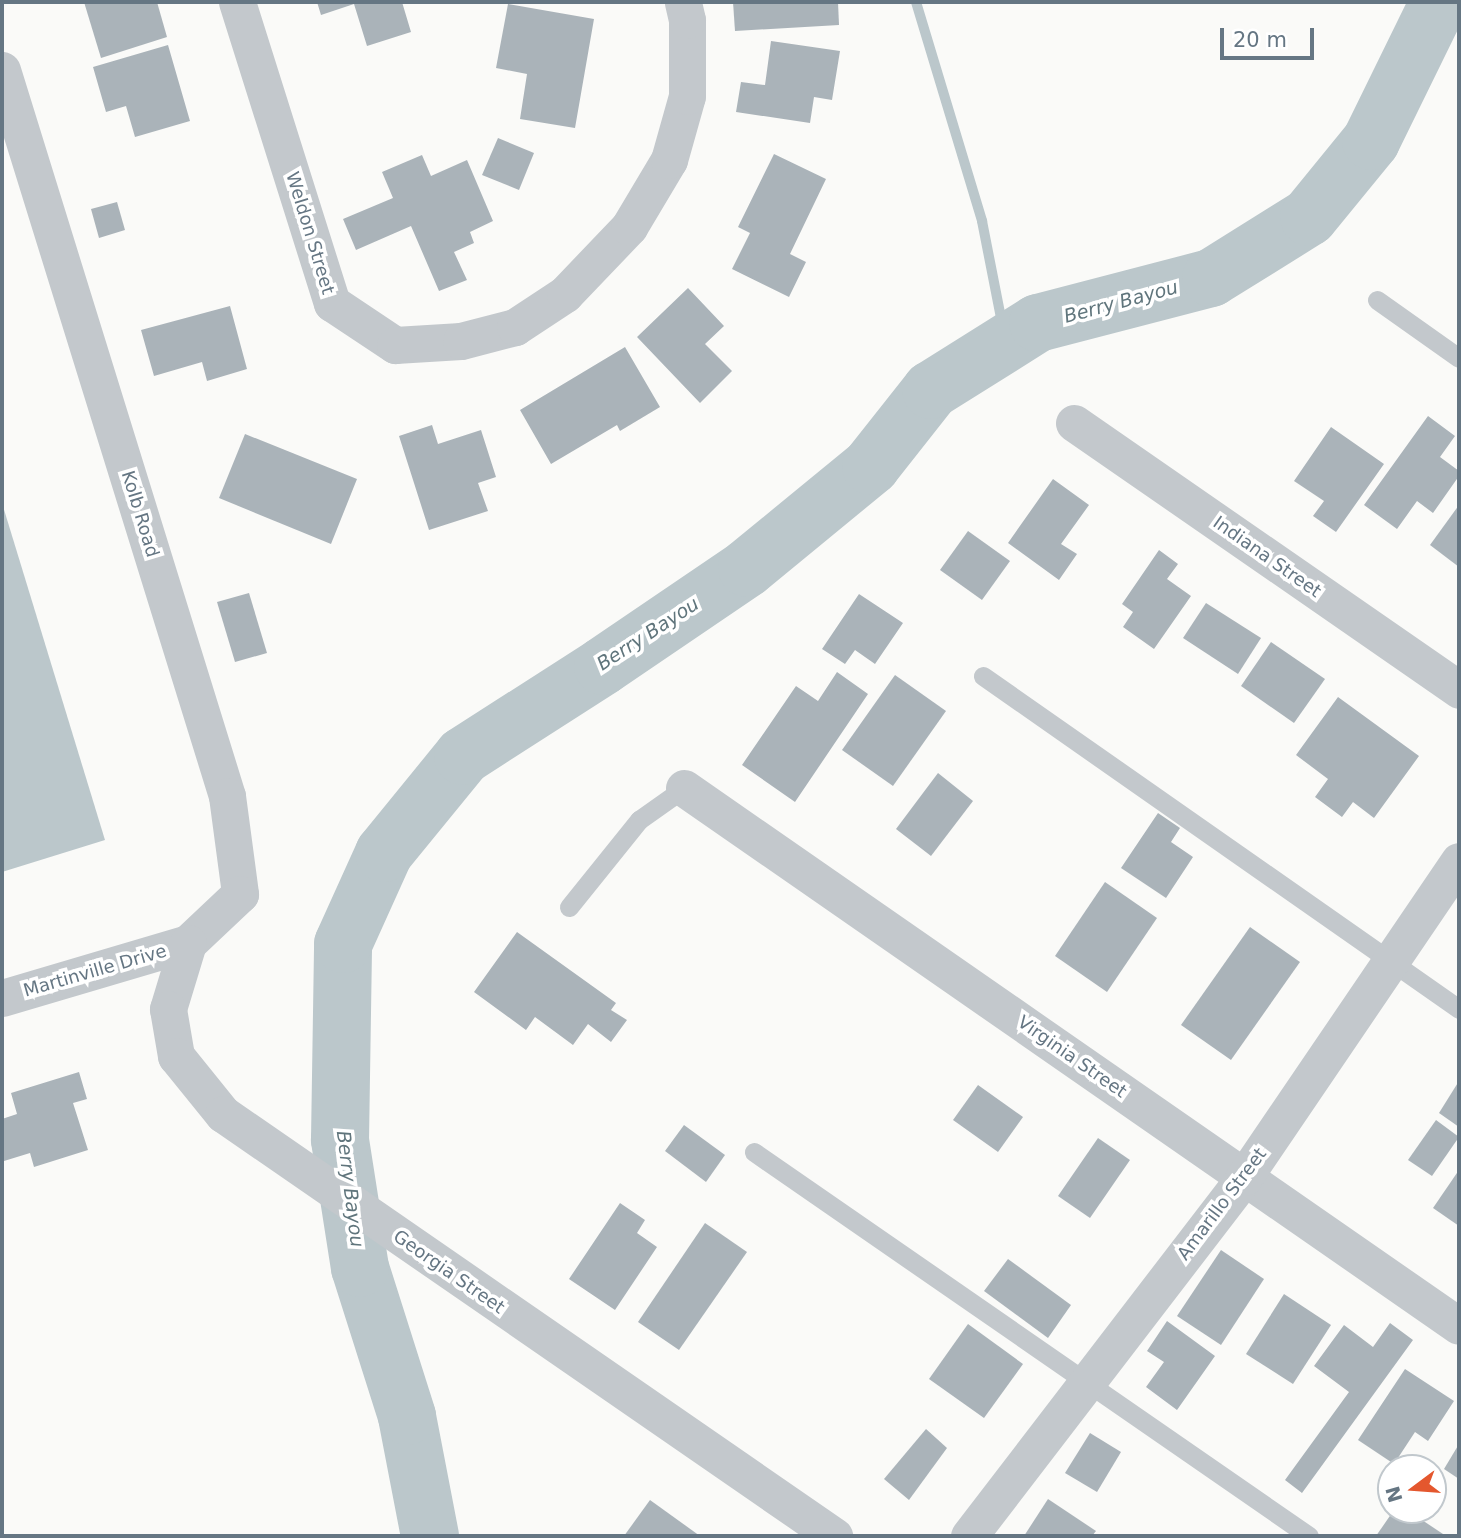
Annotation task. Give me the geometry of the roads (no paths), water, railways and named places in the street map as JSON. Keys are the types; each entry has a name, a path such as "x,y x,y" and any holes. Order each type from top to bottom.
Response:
{"street":[{"name":"Weldon Street","path":"237,2 332,303 395,345 461,341 515,327 565,294 628,227 668,160 687,96 687,20 683,2"},
{"name":"Kolb Road","path":"2,70 227,796 240,894 188,943"},
{"name":"Indiana Street","path":"1074,423 1459,690"},
{"name":"Virginia Street","path":"684,788 1459,1325"},
{"name":"Amarillo Street","path":"969,1536 1244,1177 1459,861"},
{"name":"Martinville Drive","path":"2,998 188,943"},
{"name":"Georgia Street","path":"188,943 168,1009 176,1056 223,1114 834,1536"}],"lane":[{"path":"1377,300 1459,358"},
{"path":"983,676 1459,1009"},
{"path":"569,907 639,820 684,788"},
{"path":"754,1152 1309,1536"}],"waterway":[{"path":"916,2 982,221 1006,343"},
{"name":"Berry Bayou","path":"430,1536 407,1416 360,1268 340,1140 343,944 384,853 463,756 603,666 747,568 871,466 931,390 1038,323 1211,278 1309,217 1371,141 1439,2"}]}
